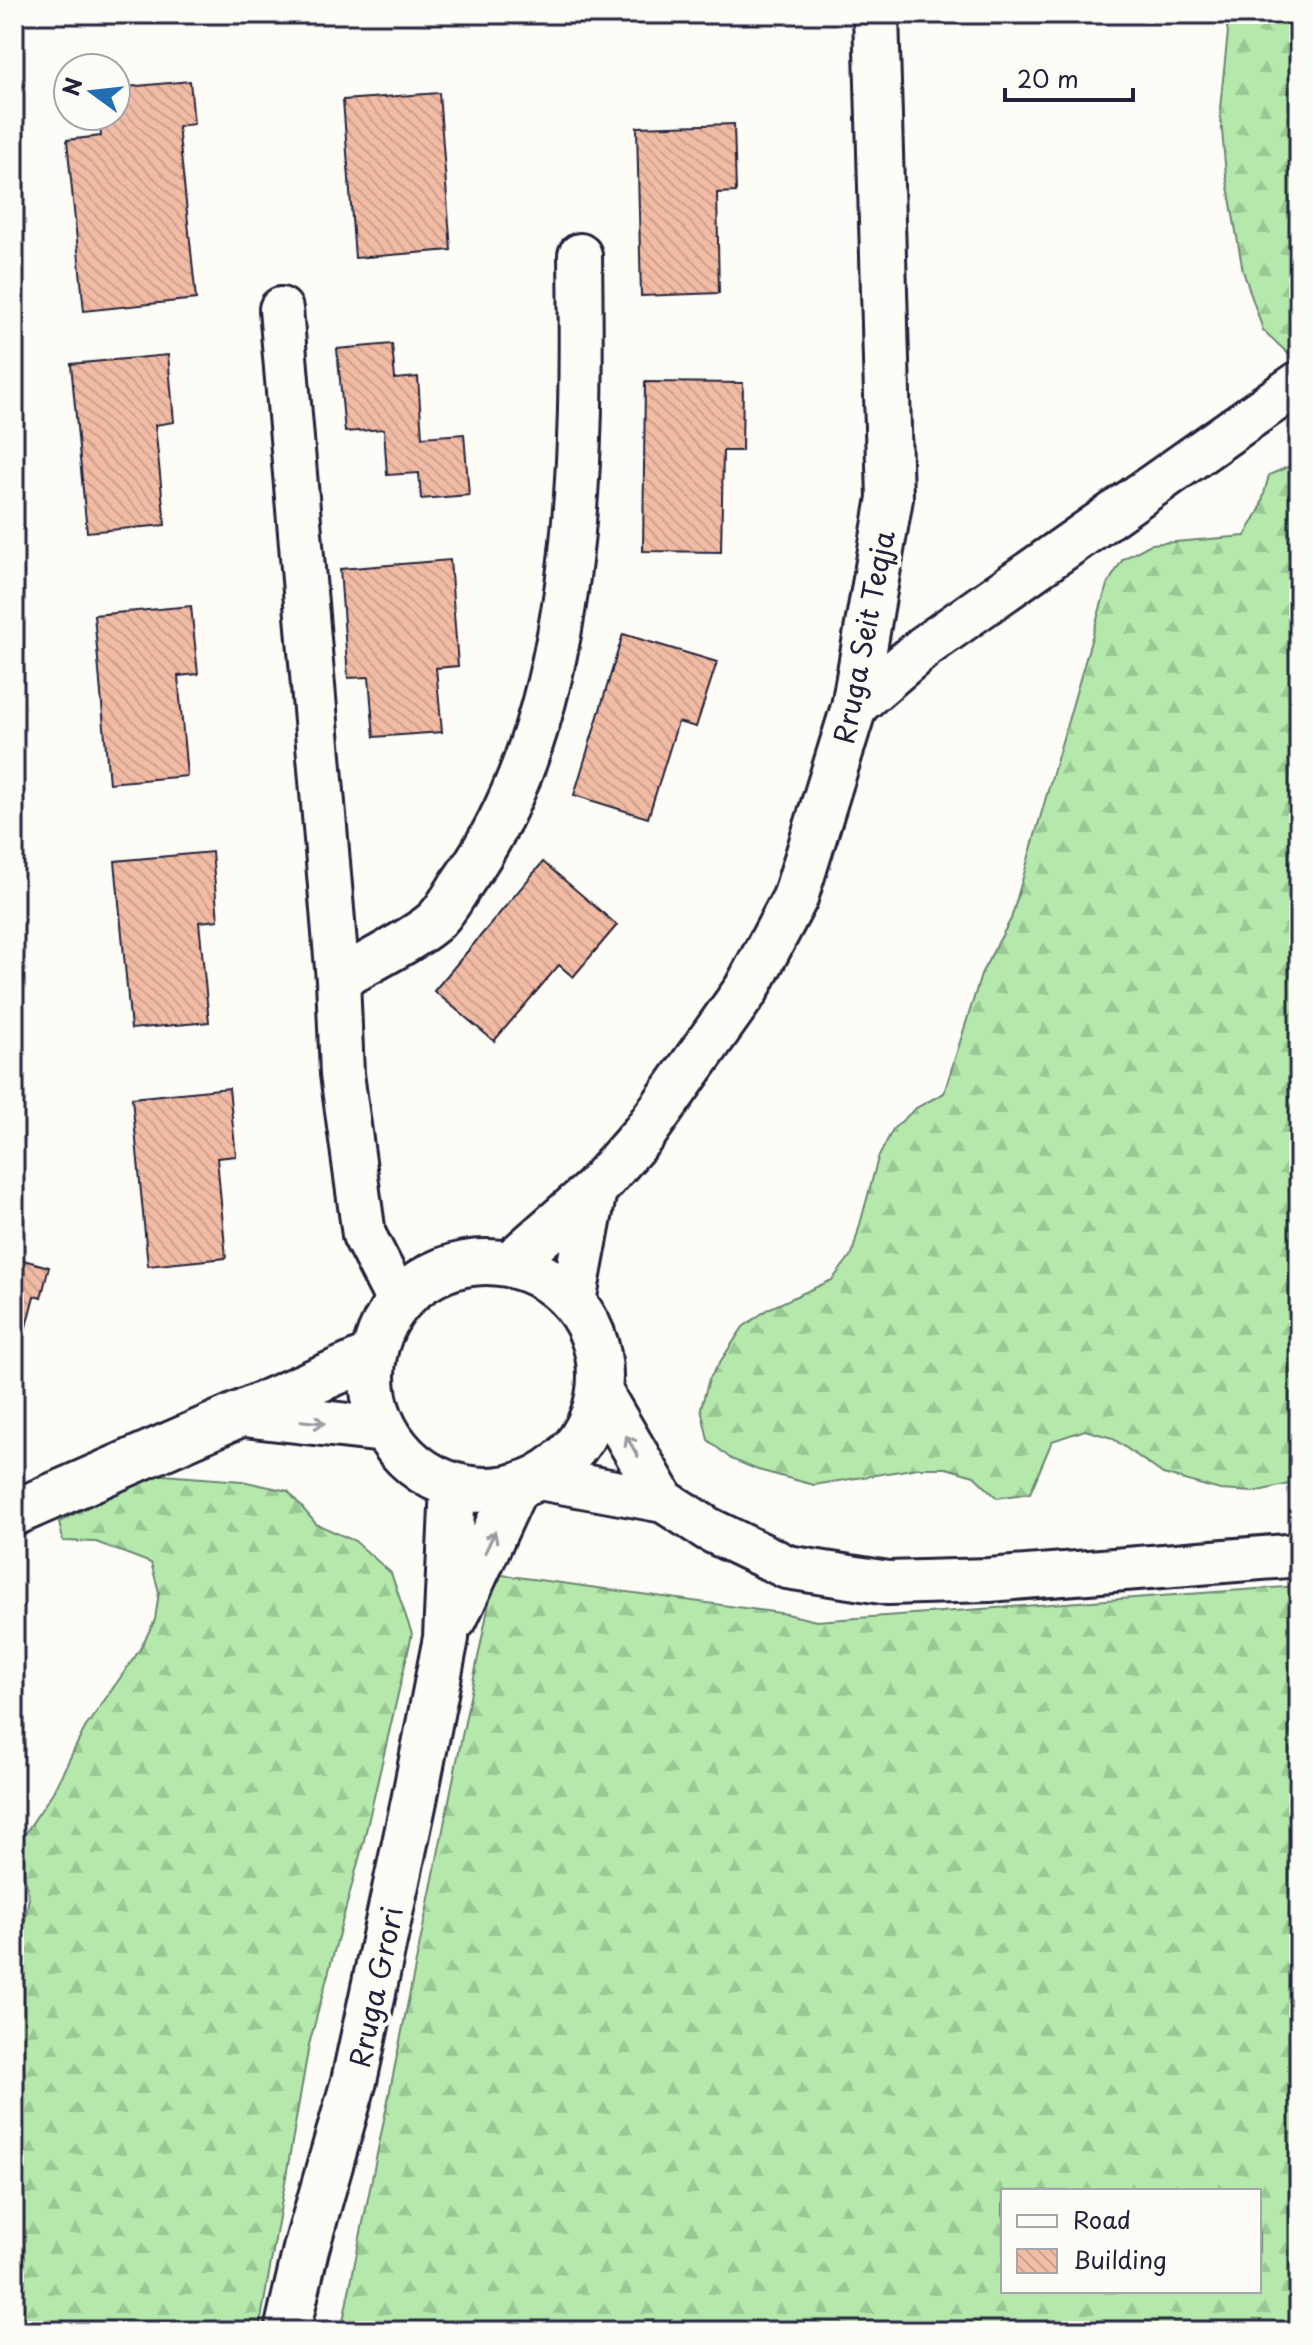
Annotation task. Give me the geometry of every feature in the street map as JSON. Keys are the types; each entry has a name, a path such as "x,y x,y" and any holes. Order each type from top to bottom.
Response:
{"main road":[{"name":"Rruga Seit Teqja","path":"511,1263 594,1190 645,1132 746,990 795,898 854,707 890,498 876,14"},
{"path":"573,1301 594,1190"},
{"path":"480,1261 511,1263 545,1277 573,1301 590,1328 599,1359 600,1391 579,1442 527,1482 484,1491 453,1486 425,1473 402,1455 384,1430 373,1394 373,1356 382,1327 398,1301 450,1266 480,1261"},
{"path":"14,1513 373,1356"},
{"path":"242,1414 384,1430"},
{"name":"Rruga Grori","path":"446,1638 527,1482"},
{"name":"Rruga Grori","path":"287,2331 374,1996 446,1638 453,1486"}],"street":[{"path":"338,980 435,921 483,854 519,786 562,624 573,528 582,387 580,255"},
{"path":"281,309 338,980 342,1074 364,1235 398,1301"},
{"path":"854,707 924,647 1299,383"},
{"path":"600,1391 664,1501"},
{"path":"527,1482 664,1501 708,1529 787,1567 888,1583 989,1580 1299,1555"}],"green space":[{"path":"1224,14 1299,14 1299,364 1263,330 1243,271 1226,175 1220,108 1228,32"},
{"path":"1299,462 1299,1482 1253,1492 1220,1490 1163,1474 1112,1438 1085,1430 1052,1441 1030,1493 997,1498 974,1476 946,1468 918,1468 814,1485 758,1470 731,1459 708,1440 701,1408 709,1379 743,1327 768,1309 832,1280 852,1254 878,1158 893,1129 916,1108 944,1093 982,972 1011,919 1107,585 1123,559 1151,544 1245,536 1260,509 1269,475"},
{"path":"150,1474 242,1481 288,1491 316,1524 355,1541 391,1573 412,1634 363,1844 309,2045 259,2331 14,2331 14,1983 29,1898 18,1844 53,1792 85,1728 139,1651 155,1620 159,1592 151,1563 96,1542 63,1541 59,1522"},
{"path":"495,1574 787,1614 816,1621 1299,1586 1299,2331 341,2331"}],"building":[{"path":"190,81 194,124 178,126 196,299 84,311 67,140 101,136 101,132 132,132 132,86"},
{"path":"439,93 451,250 355,258 343,100"},
{"path":"734,124 736,192 717,193 719,293 641,296 637,127"},
{"path":"392,344 395,379 418,377 422,437 464,434 469,495 421,499 419,473 387,475 384,429 345,432 337,349"},
{"path":"392,344 395,379 418,377 422,437 464,434 469,495 421,499 419,473 387,475 384,429 345,432 337,349"},
{"path":"168,355 174,422 155,425 165,525 87,532 71,364"},
{"path":"645,382 743,383 742,451 723,451 721,552 643,551"},
{"path":"450,560 458,666 436,668 442,732 374,737 369,677 348,678 340,569"},
{"path":"450,560 458,666 436,668 442,732 374,737 369,677 348,678 340,569"},
{"path":"191,606 198,674 178,676 187,776 109,783 94,615"},
{"path":"623,634 717,662 696,727 678,722 648,818 574,795"},
{"path":"212,852 218,920 199,922 209,1022 131,1029 115,861"},
{"path":"543,862 617,925 573,977 559,965 494,1041 434,991"},
{"path":"229,1088 236,1156 217,1158 226,1258 148,1266 132,1098"},
{"path":"14,1236 22,1238 16,1258 49,1267 41,1298 34,1296 20,1350 14,1348"}]}
